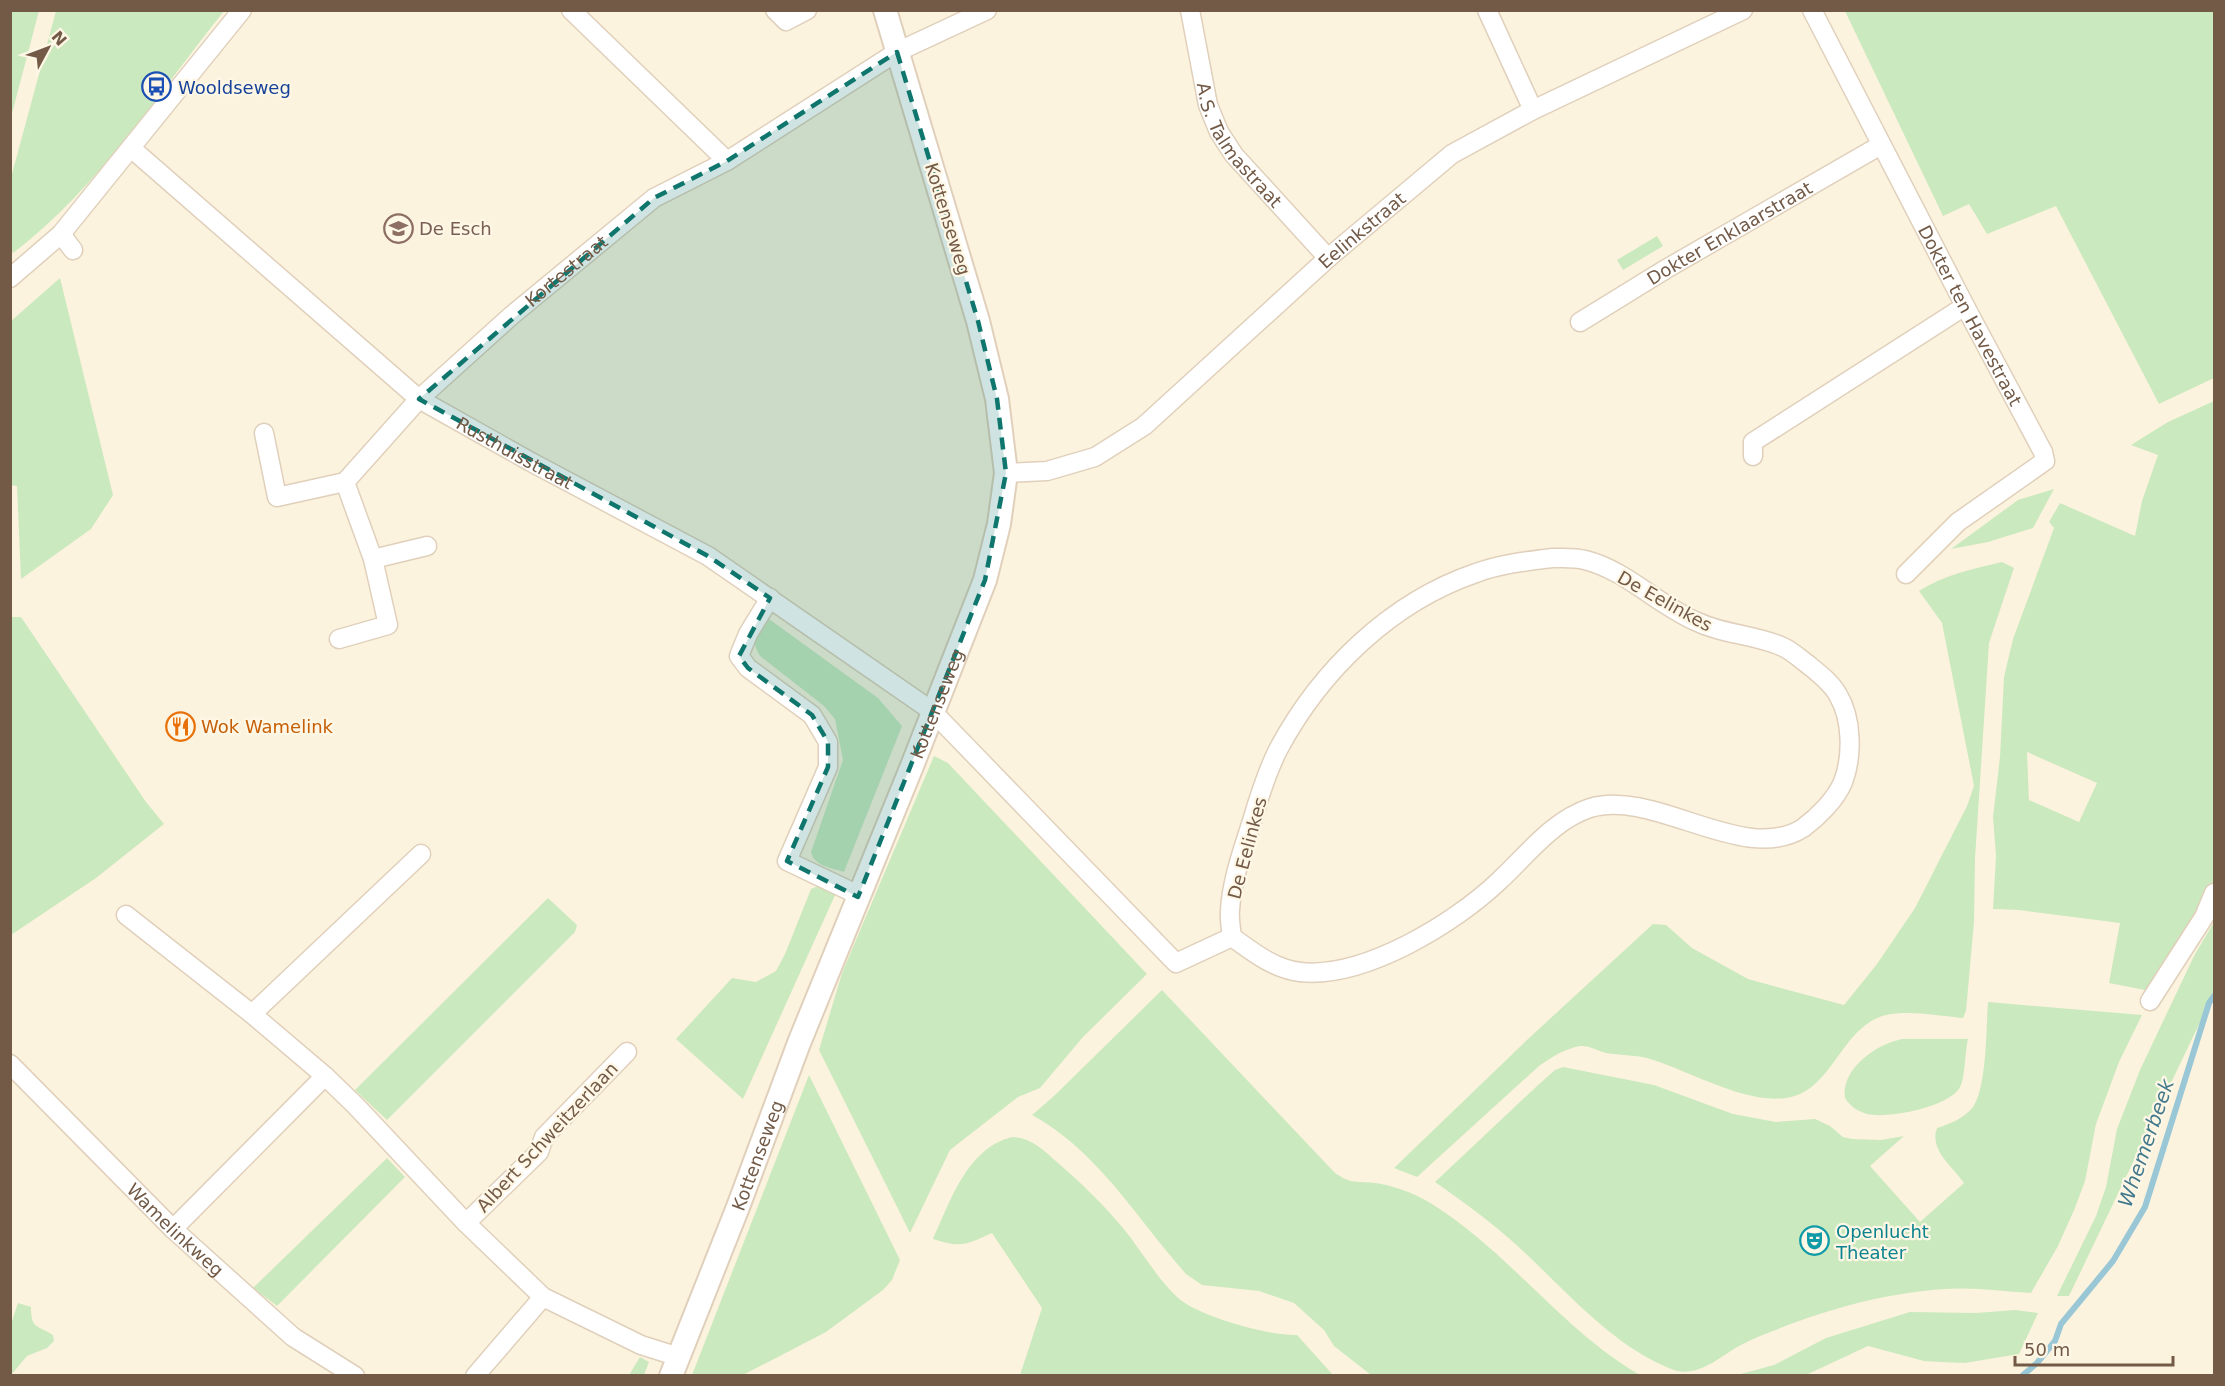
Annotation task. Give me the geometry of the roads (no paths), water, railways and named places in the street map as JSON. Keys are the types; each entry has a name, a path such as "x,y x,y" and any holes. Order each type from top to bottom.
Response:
{"street":[{"path":"10,278 62,234 242,10"},
{"path":"571,10 727,161"},
{"path":"775,10 786,21 807,10"},
{"name":"Kottenseweg","path":"675,1366 738,1207 799,1043 985,580 999,524 1006,473 997,399 978,321 885,10"},
{"name":"Kortestraat","path":"345,482 419,399 511,316 654,198 727,161 897,52 987,10"},
{"name":"A.S. Talmastraat","path":"1190,10 1208,105 1219,132 1234,155 1328,258"},
{"path":"1487,10 1533,110"},
{"name":"Eelinkstraat","path":"1006,473 1047,471 1095,457 1144,426 1328,258 1452,154 1533,110 1743,10"},
{"name":"Dokter ten Havestraat","path":"1812,10 2043,452 2045,461 1958,522 1906,574"},
{"name":"Dokter Enklaarstraat","path":"1580,322 1666,268 1881,145"},
{"name":"Rusthuisstraat","path":"131,148 419,399 531,462 708,556 932,711"},
{"path":"62,234 73,250"},
{"path":"1754,456 1752,442 1965,306"},
{"path":"264,434 277,497 345,482 373,559 388,625 339,639"},
{"path":"373,559 428,546"},
{"name":"De Eelinkes","path":"1576,558 1590,561 1629,580 1663,605 1693,620 1718,631 1758,639 1786,648 1818,672 1838,694 1847,720 1850,750 1843,782 1818,815 1801,829 1771,838 1737,836 1646,810 1614,805 1592,807 1568,818 1553,829 1496,884 1464,910 1415,941 1386,955 1331,971 1300,972 1271,964 1232,937 1230,910 1239,860 1278,750 1302,710 1342,660 1372,633 1420,600 1469,576 1521,562 1542,559 1576,558"},
{"path":"770,598 748,634 739,656 748,668 812,715 828,742 828,766 787,861 858,897"},
{"path":"932,711 1176,963 1232,937"},
{"path":"252,1014 421,854"},
{"path":"2151,1001 2204,917 2214,893"},
{"name":"Albert Schweitzerlaan","path":"126,915 252,1014 325,1076 466,1223 543,1298 641,1345 675,1366"},
{"name":"Albert Schweitzerlaan","path":"466,1223 539,1152 544,1137 627,1052"},
{"name":"Wamelinkweg","path":"10,1064 173,1229 293,1337 356,1376"},
{"path":"173,1229 325,1076"},
{"path":"475,1376 543,1298"}],"waterway":[{"name":"Whemerbeek","path":"2022,1376 2037,1363 2055,1341 2061,1324 2113,1261 2145,1207 2209,1003 2214,996"}],"place":[{"name":"Wooldseweg","path":"157,87"},
{"name":"De Esch","path":"398,228"},
{"name":"Wok Wamelink","path":"180,726"},
{"name":"Openlucht Theater","path":"1815,1241"}]}
